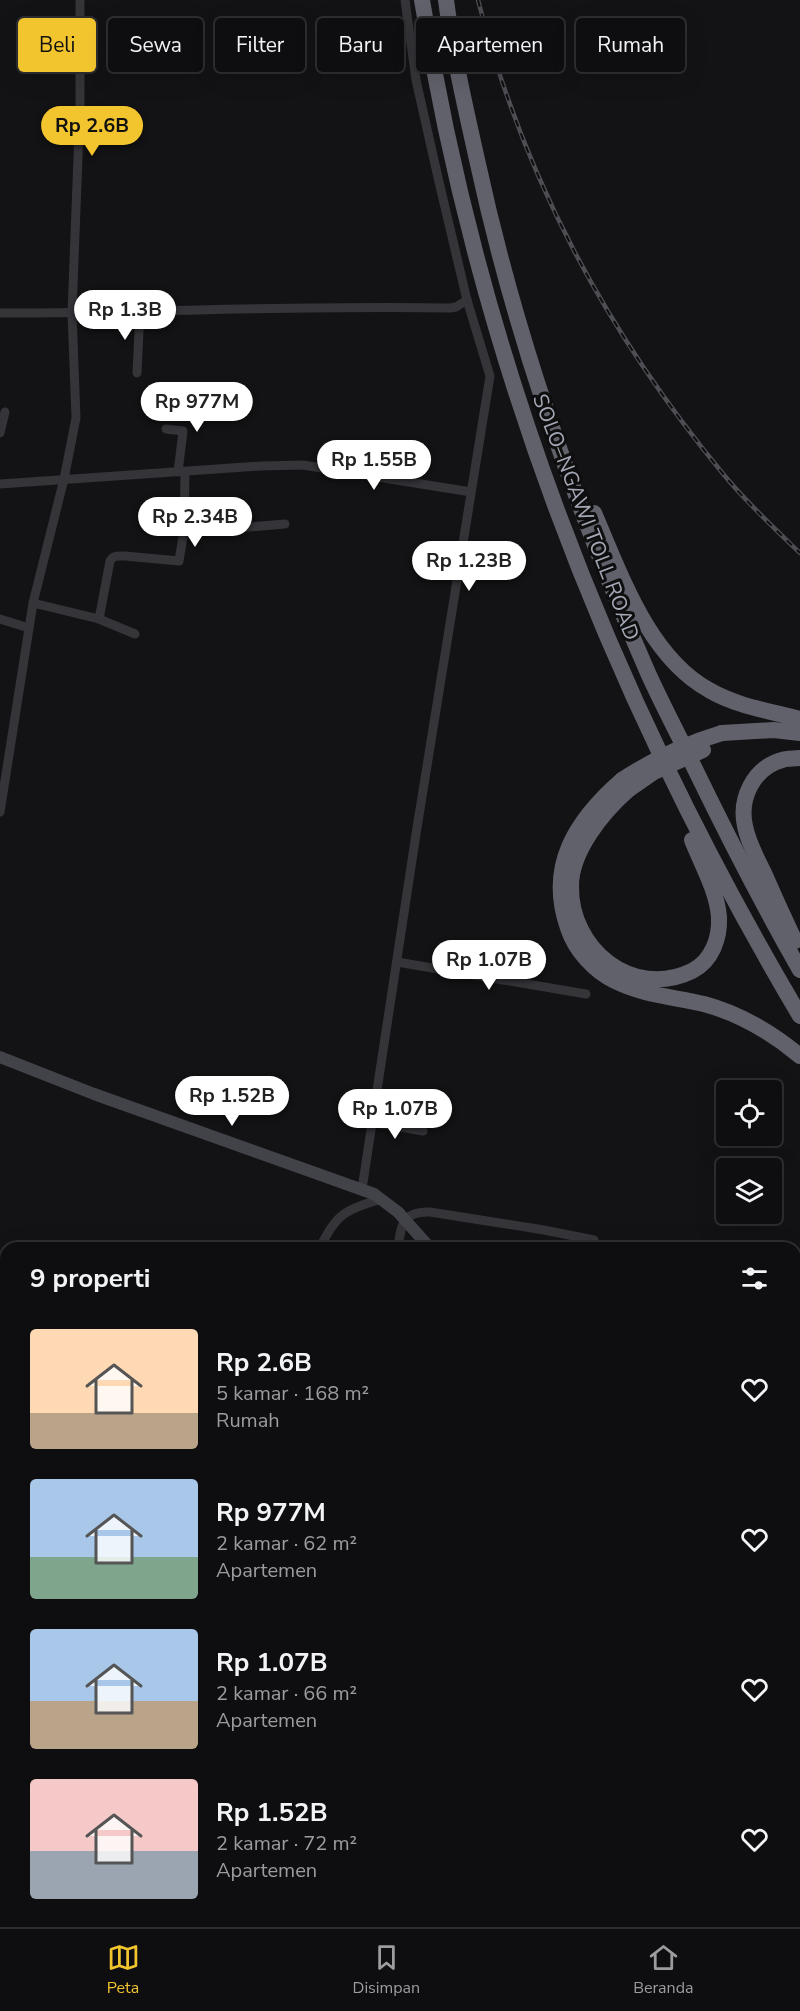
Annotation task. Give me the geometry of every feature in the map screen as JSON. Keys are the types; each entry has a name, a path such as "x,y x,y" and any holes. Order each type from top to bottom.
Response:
{"highway":[{"name":"SOLO–NGAWI TOLL ROAD","path":"422,0 437,88 459,188 501,347 550,493 586,589 627,684 716,866 761,951 800,1016"},
{"name":"SOLO–NGAWI TOLL ROAD","path":"446,0 462,92 486,203 518,321 577,500 649,675 737,855 800,970"},
{"path":"537,380 616,563 651,635 677,668 709,691 729,700 800,719"},
{"path":"625,785 581,848 571,885 575,915 586,940 597,954 614,967 644,979 671,979 697,969 714,949 718,935 717,902 627,684"},
{"path":"800,733 774,730 725,738 606,794 574,835 560,872 559,887 564,919 571,938 595,967 613,980 640,990 732,1013 757,1025 800,1056"},
{"path":"725,738 800,742"},
{"path":"800,758 782,760 768,766 755,778 746,796 743,810 751,847 800,952"}],"main road":[{"path":"0,1057 94,1094 362,1189 381,1199 406,1220 425,1242"}],"street":[{"path":"0,812 33,603 64,479 76,418 72,313 80,105 80,0"},
{"path":"362,1189 490,376 467,300 416,80 405,0"},
{"path":"0,313 450,308 467,300"},
{"path":"137,373 140,310"},
{"path":"0,433 4,412"},
{"path":"99,619 112,557 179,561 184,530 183,431 166,429"},
{"path":"0,484 299,465 471,492"},
{"path":"184,530 202,531 285,524"},
{"path":"33,603 99,619 135,634"},
{"path":"0,619 29,628"},
{"path":"397,962 586,994"},
{"path":"372,1122 423,1131"},
{"path":"323,1242 338,1217 355,1207 381,1199"},
{"path":"400,1242 406,1220 412,1213 430,1212 594,1240"}],"railway":[{"path":"478,0 519,130 545,192 607,310 643,366 724,475 800,553"}]}
